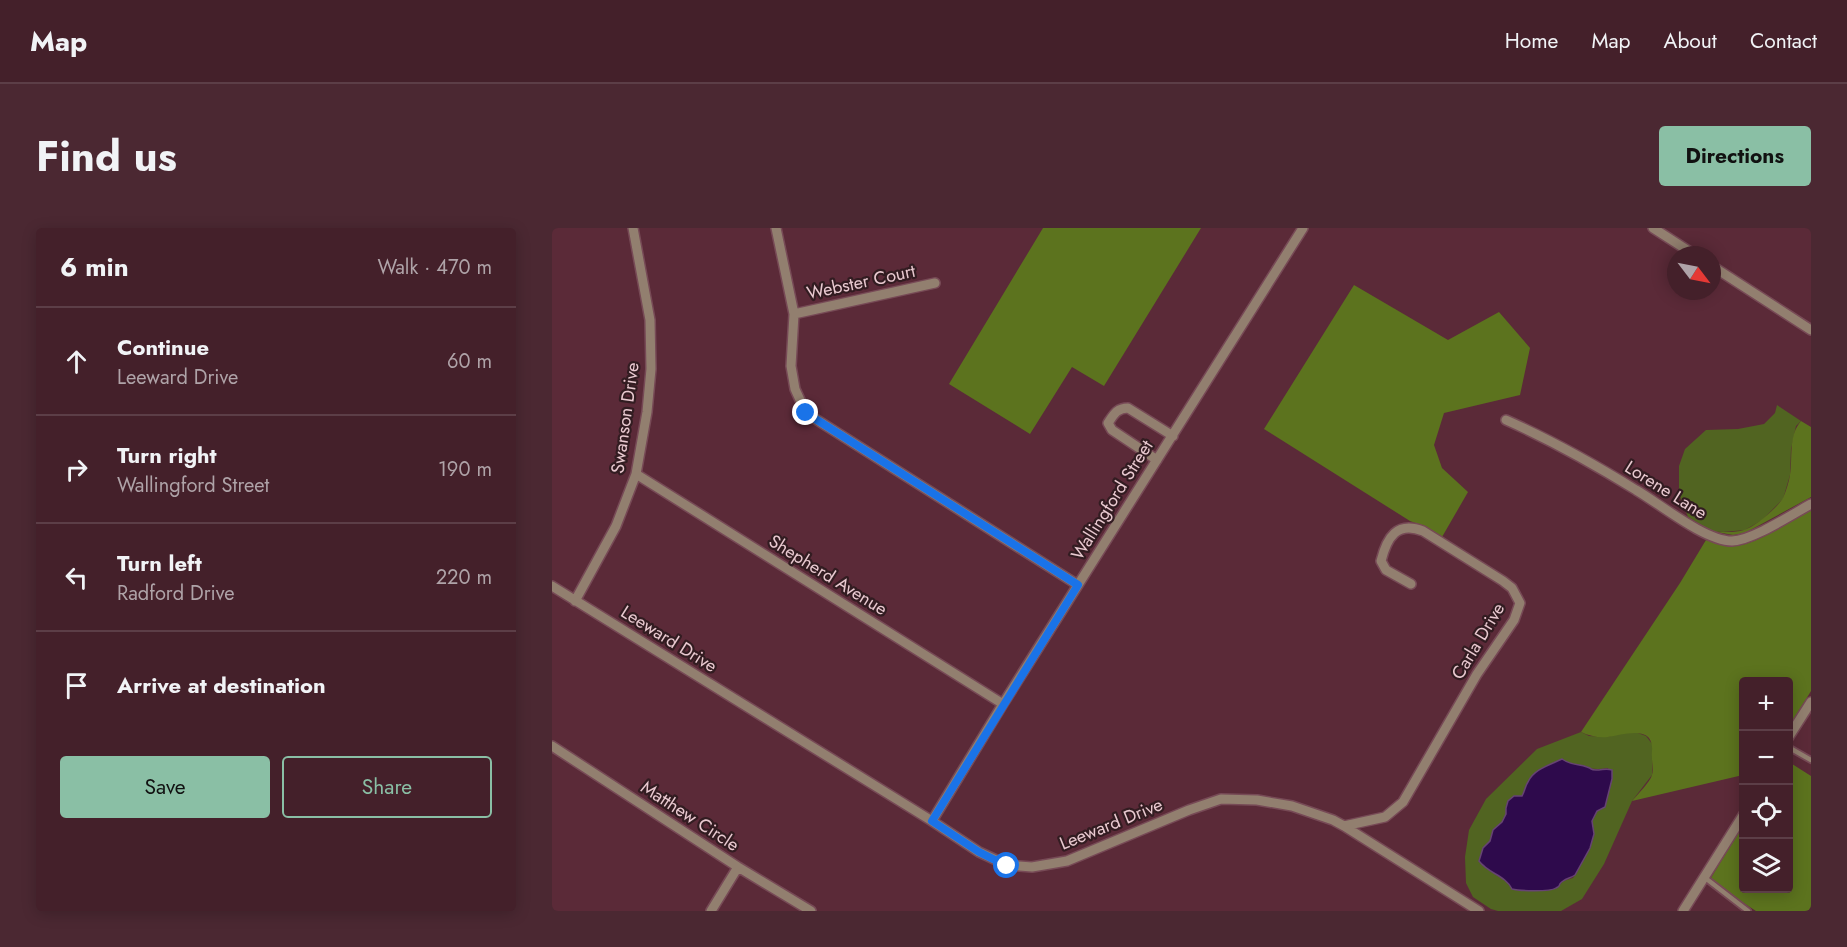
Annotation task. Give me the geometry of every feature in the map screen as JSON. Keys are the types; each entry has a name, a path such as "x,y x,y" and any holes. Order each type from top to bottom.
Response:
{"street":[{"name":"Swanson Drive","path":"575,601 616,526 636,474 647,412 651,320 633,228"},
{"path":"776,228 794,314 791,366 795,389 806,413 1078,585"},
{"name":"Wallingford Street","path":"932,821 1003,704 1303,228"},
{"path":"1653,228 1681,246"},
{"path":"1721,272 1811,330"},
{"name":"Webster Court","path":"794,314 935,283"},
{"path":"1157,460 1112,430 1108,423 1114,412 1121,408 1128,408 1173,436"},
{"name":"Lorene Lane","path":"1506,420 1538,434 1636,490 1710,536 1734,541 1748,538 1811,504"},
{"name":"Shepherd Avenue","path":"636,474 1003,704"},
{"name":"Carla Drive","path":"1344,826 1385,817 1403,802 1477,674 1514,620 1520,603 1512,588 1503,581 1412,526 1401,528 1388,540 1382,561 1386,570 1411,584"},
{"name":"Leeward Drive","path":"552,586 979,852 1007,866 1032,867 1066,861 1221,799 1257,800 1292,806 1333,820 1479,911"},
{"path":"1792,731 1811,702"},
{"name":"Matthew Circle","path":"552,746 738,867 811,911"},
{"path":"1683,911 1739,821"},
{"path":"711,911 738,867"}],"lane":[{"path":"1793,750 1811,760"},
{"path":"1704,878 1748,911"}],"green space":[{"path":"1043,228 1201,228 1104,386 1072,367 1030,434 949,384"},
{"path":"1354,285 1448,340 1499,312 1530,348 1520,395 1444,413 1434,445 1442,468 1468,492 1442,537 1410,521 1264,429"},
{"path":"1777,405 1801,421 1796,426 1791,449 1790,475 1783,499 1762,520 1745,530 1711,531 1688,517 1679,494 1679,466 1685,449 1706,430 1738,429 1764,424 1775,413"},
{"path":"1801,421 1811,427 1811,497 1745,533 1733,535 1711,531 1732,532 1749,528 1780,502 1790,478 1794,433"},
{"path":"1811,510 1811,691 1793,720 1793,677 1739,677 1739,776 1632,801 1652,775 1651,743 1648,737 1643,734 1629,733 1601,737 1581,732 1706,540 1734,546 1743,545 1773,532"},
{"path":"1581,732 1589,736 1608,737 1635,732 1646,736 1653,745 1652,775 1632,801 1604,864 1582,899 1561,911 1498,911 1473,897 1466,883 1465,857 1469,830 1486,799 1537,749","holes":["1562,759 1590,769 1608,768 1610,786 1607,801 1597,810 1592,821 1594,834 1590,848 1573,878 1563,881 1557,888 1512,889 1509,882 1494,873 1483,848 1490,841 1493,830 1502,822 1506,808 1522,796 1525,788"]},
{"path":"1793,765 1811,776 1811,911 1756,911 1709,881 1739,832 1739,893 1793,893"}],"shaded area":[{"path":"1562,759 1593,770 1612,770 1605,807 1597,811 1592,821 1594,834 1590,848 1575,875 1563,881 1556,888 1541,891 1512,889 1509,884 1479,861 1483,848 1490,841 1493,830 1502,822 1508,801 1514,796 1522,796 1526,785 1538,771"}],"route":[{"path":"806,413 1078,585 932,821 979,852 1007,866"}]}
